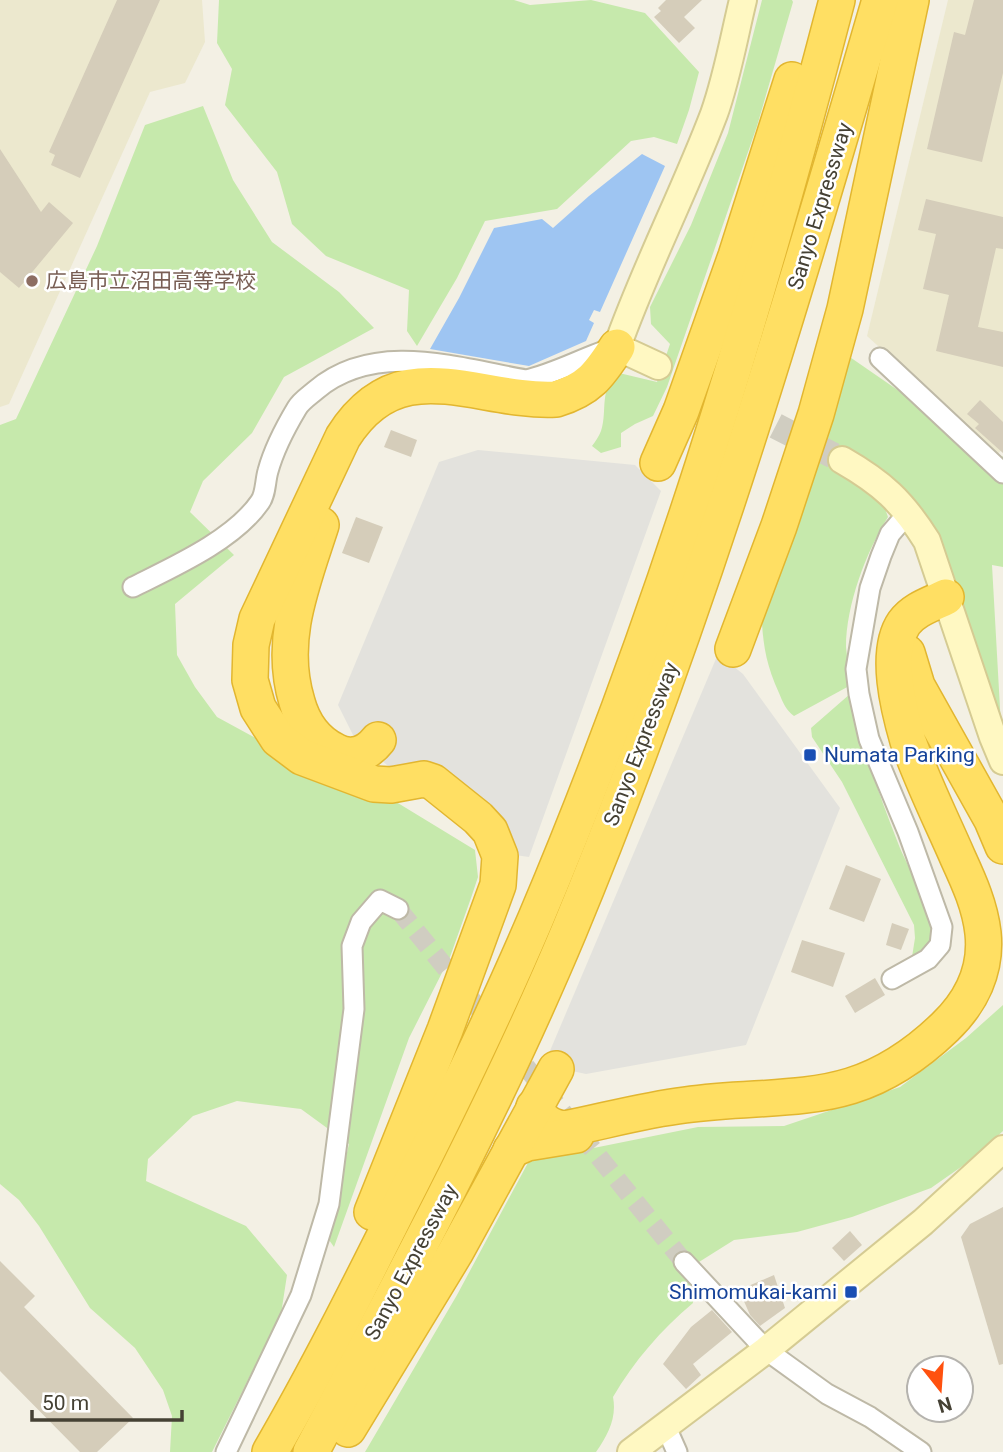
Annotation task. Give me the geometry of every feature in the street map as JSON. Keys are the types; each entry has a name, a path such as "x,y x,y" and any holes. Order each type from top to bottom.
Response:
{"highway":[{"path":"658,463 681,411 736,256 821,0"},
{"name":"Sanyo Expressway","path":"270,1452 357,1292 454,1097 536,917 604,743 662,587 712,433 767,255 837,0"},
{"name":"Sanyo Expressway","path":"311,1452 462,1166 568,933 624,791 692,607 741,460 838,148 880,0"},
{"path":"733,649 816,414 845,309 911,0"},
{"path":"377,740 366,751 349,756 320,741 301,715 289,662 290,633 295,608 332,490 352,441 376,415 398,402 417,396 442,393 542,408 569,404 586,395 599,383 617,347"},
{"path":"257,1452 381,1195 481,933 498,885 501,867 500,856 490,831 464,805 433,782 424,779 391,785 374,784 302,757 278,739 258,708 250,680 251,645 257,619 343,437 356,417 366,409 397,391 431,384 556,399 591,383 617,347"},
{"path":"946,597 915,620 908,636 907,654 917,686 992,820 1003,846"},
{"path":"534,1107 541,1119 553,1127 565,1129 662,1108 791,1098 836,1091 896,1067 926,1045 960,1011 976,986 981,972 984,946 981,919 971,889 911,750 902,721 895,674 896,648 904,623 920,610 946,597"},
{"path":"511,1150 527,1143 563,1138 671,1114 794,1106 819,1103 861,1092 908,1069 951,1033 976,1002 1003,953"},
{"path":"332,1452 455,1253 556,1069"}],"street":[{"path":"617,347 634,300 680,199 715,110 743,0"},
{"path":"133,587 197,555 240,523 262,500 279,439 299,405 322,385 349,369 375,363 414,361 526,380 617,347 658,366"},
{"path":"880,358 1003,473"},
{"path":"842,460 868,475 909,512 927,541 1003,761"},
{"path":"892,979 928,959 940,945 942,927 908,832 869,739 856,669 863,624 877,567 890,534 909,512"},
{"path":"226,1452 301,1295 329,1204 354,1009 352,946 360,922 380,900 398,909"},
{"path":"631,1452 766,1350 923,1222 1003,1149"},
{"path":"684,1262 766,1350 827,1394 870,1417 921,1452"},
{"path":"666,1424 677,1452"}],"shaded area":[{"name":"広島市立沼田高等学校","path":"0,0 202,0 205,42 185,83 150,92 9,404 0,407"},
{"path":"948,0 1003,0 1003,448 998,454 867,336"},
{"path":"478,450 635,465 661,491 529,857 488,851 354,737 338,705 439,462"},
{"path":"718,654 743,674 840,808 746,1045 586,1074 544,1065"}],"green space":[{"path":"219,0 514,0 530,5 591,0 645,13 699,72 677,144 654,137 631,141 557,209 485,221 457,278 417,346 407,331 409,290 326,256 292,224 277,172 225,105 232,69 217,43"},
{"path":"762,0 793,2 757,126 667,387 653,416 621,433 621,447 601,453 592,446 601,431 606,393 612,379 619,373 657,382 670,344 651,324 650,307 691,225 728,133"},
{"path":"203,106 233,180 272,242 339,292 374,328 284,377 252,433 203,481 190,512 234,555 175,604 177,655 195,687 217,717 259,740 388,797 475,850 478,877 450,957 409,1038 334,1247 327,1237 349,1144 301,1109 237,1101 193,1116 148,1159 146,1181 246,1226 287,1275 281,1314 212,1452 170,1452 172,1416 163,1390 135,1348 90,1308 39,1226 19,1200 0,1184 0,425 16,419 97,246 145,125"},
{"path":"844,353 999,460 1003,456 1003,567 992,565 1002,744 954,590 883,503 888,517 865,562 849,614 846,647 851,685 794,716 785,706 774,680 764,646 761,596"},
{"path":"850,694 884,807 933,925 930,942 912,957 914,925 842,782 812,737 811,728"},
{"path":"1003,1005 1003,1131 971,1160 931,1188 852,1217 797,1232 734,1240 699,1262 687,1257 693,1303 649,1347 621,1384 613,1397 614,1412 610,1426 596,1452 365,1452 457,1295 529,1161 698,1127 784,1126 900,1087 966,1038"}],"water":[{"path":"642,154 665,166 600,312 594,310 589,320 594,323 586,341 529,366 430,349 494,228 542,219 553,228"}],"building":[{"path":"117,0 160,0 80,178 51,165 55,155 49,152"},
{"path":"666,0 702,0 684,17 695,28 679,43 654,17 661,11 658,8"},
{"path":"974,0 1003,0 1003,73 982,162 927,149 954,32 965,35"},
{"path":"0,149 41,212 49,202 73,223 19,288 0,272"},
{"path":"926,199 1003,217 1003,249 996,248 978,327 1003,332 1003,367 936,351 949,295 923,289 936,234 918,230"},
{"path":"980,400 1003,422 1003,453 975,428 979,424 967,414"},
{"path":"391,430 417,440 411,457 384,447"},
{"path":"356,517 383,527 369,563 342,553"},
{"path":"846,865 881,879 864,922 829,909"},
{"path":"892,923 909,929 901,950 886,945"},
{"path":"802,940 845,953 833,987 791,972"},
{"path":"875,978 885,995 855,1013 845,996"},
{"path":"1003,1207 1003,1364 999,1365 961,1237 970,1224"},
{"path":"850,1231 862,1245 844,1261 832,1248"},
{"path":"0,1261 35,1296 24,1307 133,1418 97,1452 80,1452 0,1371"},
{"path":"774,1275 785,1308 760,1326 750,1315 739,1290"},
{"path":"712,1310 732,1332 693,1364 701,1375 686,1389 663,1364 691,1327"}],"tunnel":[{"path":"741,408 842,460"},
{"path":"398,909 684,1262"}],"place":[{"name":"広島市立沼田高等学校","path":"32,281"},
{"name":"Numata Parking","path":"810,755"},
{"name":"Shimomukai-kami","path":"851,1292"}]}
